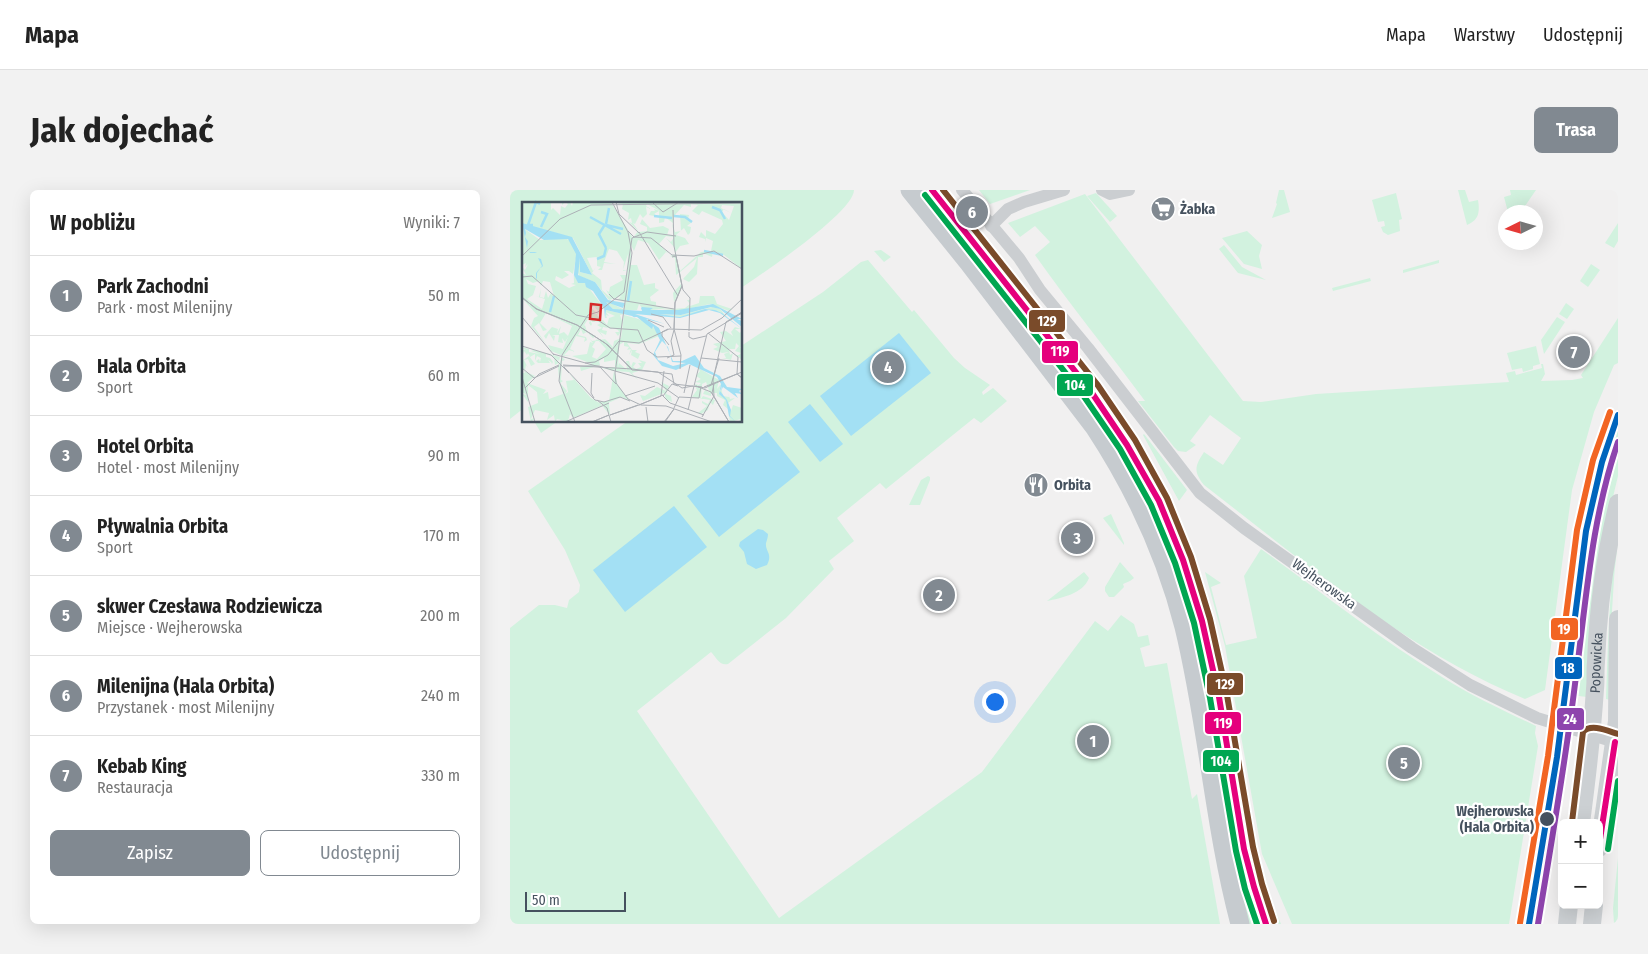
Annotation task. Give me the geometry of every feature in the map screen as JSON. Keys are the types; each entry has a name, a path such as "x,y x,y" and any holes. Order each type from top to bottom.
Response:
{"main road":[{"path":"910,190 1064,387 1108,447 1140,505 1164,563 1202,621 1212,663 1240,834 1253,887 1266,924"},
{"path":"932,190 1086,384 1140,466 1169,524 1182,588 1184,625 1200,704 1232,895 1240,924"}],"street":[{"name":"Wejherowska","path":"962,190 1019,258 1040,290 1088,348 1200,493 1244,528 1412,648 1463,680 1537,718 1591,736 1616,742"},
{"path":"991,226 1008,209 1064,190"},
{"path":"1102,190 1110,194 1123,192"},
{"name":"Popowicka","path":"1582,819 1589,766 1603,583 1608,544 1618,503"},
{"name":"Popowicka","path":"1603,823 1616,742 1618,619"},
{"path":"1567,924 1569,909"},
{"path":"1592,924 1594,909"}],"green space":[{"path":"510,190 854,190 850,200 824,227 786,257 742,287 742,202 522,202 522,410 510,419"},
{"path":"979,190 1030,190 990,204"},
{"path":"1279,190 1284,190 1290,212 1272,218 1277,204"},
{"path":"1458,190 1465,190 1469,202 1478,200 1478,215 1474,221 1467,225"},
{"path":"1510,190 1536,190 1526,205 1506,205 1504,197 1511,195"},
{"path":"1096,193 1117,216 1110,222 1087,196"},
{"path":"1396,193 1402,219 1399,220 1400,231 1388,235 1383,232 1381,227 1385,226 1384,221 1378,222 1372,200"},
{"path":"1085,194 1243,401 1261,402 1316,394 1509,382 1506,373 1515,371 1516,375 1542,368 1541,364 1543,364 1545,374 1541,381 1583,378 1581,375 1618,318 1618,363 1614,365 1594,412 1572,490 1545,690 1525,699 1481,679 1439,656 1358,603 1318,574 1204,485 1198,476 1196,468 1204,452 1223,465 1241,438 1210,415 1190,441 1196,445 1186,452 1178,451 1138,401 1145,401 1035,255 1050,242 1035,226 1020,237 1008,223"},
{"path":"1618,223 1618,241 1614,248 1605,243"},
{"path":"1247,231 1262,245 1259,256 1262,269 1244,264 1222,238"},
{"path":"1224,245 1242,267 1266,280 1238,273 1219,249"},
{"path":"881,250 891,257 884,262 874,251"},
{"path":"868,260 912,312 914,310 954,358 990,385 982,392 983,395 993,388 1007,401 981,423 974,418 886,489 880,483 837,518 854,541 829,561 834,569 786,618 728,664 722,664 711,652 637,711 779,918 982,772 1095,621 1108,631 1121,615 1134,624 1138,637 1148,635 1150,645 1140,648 1145,667 1167,663 1192,799 1197,794 1220,924 510,924 510,628 539,605 555,605 567,608 569,600 579,592 580,585 565,550 528,491 627,422 742,422 742,345 823,292 861,262"},
{"path":"1439,260 1439,263 1403,273 1403,270"},
{"path":"1591,264 1600,270 1588,287 1580,281"},
{"path":"1370,278 1371,281 1333,291 1332,288"},
{"path":"1566,303 1574,309 1567,319 1559,314"},
{"path":"1557,317 1565,322 1544,354 1541,340"},
{"path":"1536,346 1540,364 1533,366 1533,369 1523,372 1522,368 1512,370 1507,353"},
{"path":"1610,410 1618,413 1618,476 1603,539 1591,613 1587,665 1587,697 1555,693 1566,638 1580,533"},
{"path":"535,422 557,422 541,433"},
{"path":"1143,435 1187,490 1179,501"},
{"path":"928,476 930,480 920,505 909,505 921,480"},
{"path":"1111,514 1124,543 1124,545 1103,518"},
{"path":"1618,532 1612,609 1610,700 1606,699 1608,636 1613,573"},
{"path":"1261,549 1373,631 1442,677 1465,691 1536,726 1535,733 1538,746 1509,924 1292,924 1262,854 1225,646 1205,572 1221,583 1211,587 1226,645 1257,638 1244,576"},
{"path":"1120,562 1134,578 1123,584 1124,587 1114,597 1109,597 1105,587"},
{"path":"1084,572 1089,578 1077,592 1047,601"},
{"path":"1552,731 1558,733 1555,753 1549,747"},
{"path":"1618,858 1618,924 1614,924 1613,908"},
{"path":"1234,860 1238,862 1257,924 1249,924"},
{"path":"1256,863 1281,924 1275,924"}],"water":[{"path":"899,333 931,373 851,436 820,396"},
{"path":"810,404 843,444 820,462 788,422"},
{"path":"767,431 800,472 719,537 687,496"},
{"path":"674,506 707,547 625,612 593,570"},
{"path":"758,529 768,534 766,546 769,561 767,565 756,569 747,564 744,552 739,546 740,542"}],"transit line":[{"name":"119","path":"932,190 1090,390 1127,445 1159,501 1183,560 1202,621 1219,697 1244,849 1266,924"},
{"name":"129","path":"943,190 1097,384 1135,440 1167,498 1191,557 1210,619 1227,695 1253,847 1274,921"},
{"name":"104","path":"925,195 1083,395 1120,449 1151,505 1175,563 1194,623 1210,698 1236,851 1245,889 1257,924"},
{"name":"19","path":"1520,923 1548,756 1577,530 1593,460 1610,412"},
{"name":"18","path":"1529,924 1557,757 1586,531 1602,462 1618,415"},
{"name":"24","path":"1538,924 1567,744 1595,531 1601,501 1618,442"},
{"name":"129","path":"1572,819 1583,732 1586,729 1595,728 1618,734"},
{"name":"119","path":"1603,820 1615,742"},
{"name":"104","path":"1608,849 1618,781"}],"place":[{"name":"Żabka","path":"1163,209"},
{"name":"Milenijna (Hala Orbita)","path":"972,212"},
{"name":"Kebab King","path":"1574,352"},
{"name":"Pływalnia Orbita","path":"888,367"},
{"name":"Orbita","path":"1036,485"},
{"name":"Hotel Orbita","path":"1077,538"},
{"name":"Hala Orbita","path":"939,595"},
{"name":"Park Zachodni","path":"1093,741"},
{"name":"skwer Czesława Rodziewicza","path":"1404,763"},
{"name":"Wejherowska (Hala Orbita)","path":"1547,819"}]}
